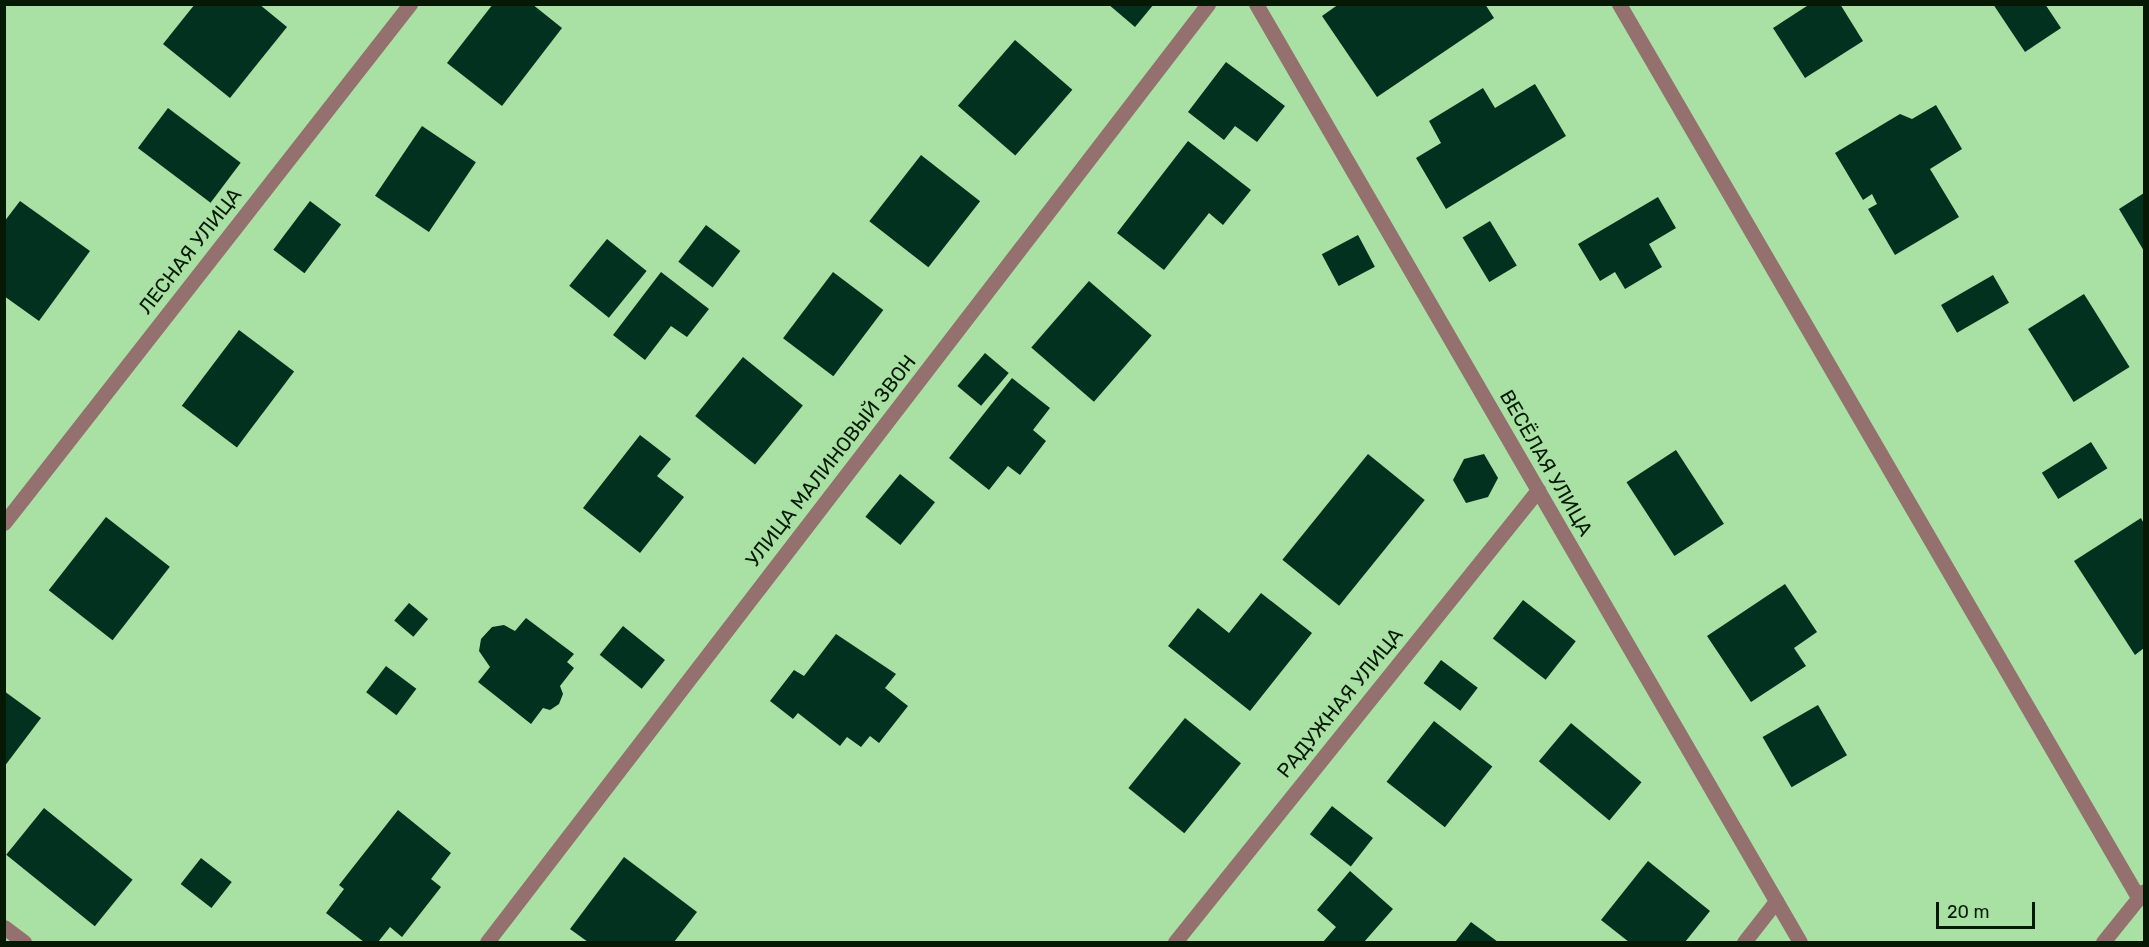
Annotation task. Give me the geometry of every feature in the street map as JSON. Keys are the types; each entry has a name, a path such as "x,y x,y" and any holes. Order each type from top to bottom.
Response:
{"street":[{"name":"ЛЕСНАЯ УЛИЦА","path":"4,522 410,4"},
{"name":"УЛИЦА МАЛИНОВЫЙ ЗВОН","path":"487,942 1208,4"},
{"name":"ВЕСЁЛАЯ УЛИЦА","path":"1256,4 1800,942"},
{"path":"1619,4 2142,895 2103,942"},
{"name":"РАДУЖНАЯ УЛИЦА","path":"1175,942 1538,490"},
{"path":"1744,942 1776,901"},
{"path":"4,927 24,942"}],"building":[{"path":"195,4 259,4 287,27 230,98 163,44"},
{"path":"493,4 532,4 562,28 502,106 447,63"},
{"path":"1108,4 1154,4 1135,27"},
{"path":"1339,4 1485,4 1494,18 1377,97 1322,16"},
{"path":"1810,4 1840,4 1863,41 1805,78 1773,28"},
{"path":"1993,4 2045,4 2061,28 2025,52"},
{"path":"1015,40 1072,90 1015,156 958,106"},
{"path":"1226,62 1285,106 1257,142 1235,126 1224,140 1188,112"},
{"path":"1535,84 1566,136 1446,209 1416,158 1441,143 1429,121 1483,88 1495,108"},
{"path":"1936,105 1962,149 1930,169 1959,217 1895,255 1868,209 1877,204 1872,194 1863,200 1835,153 1900,114 1912,119"},
{"path":"168,108 241,163 211,203 138,148"},
{"path":"422,126 476,162 429,232 375,196"},
{"path":"1188,141 1251,190 1223,225 1209,213 1164,270 1117,233"},
{"path":"921,155 980,201 928,267 869,221"},
{"path":"2144,193 2144,251 2119,209"},
{"path":"1658,197 1676,228 1649,244 1662,267 1625,289 1615,272 1600,281 1578,244"},
{"path":"20,201 90,251 39,321 4,296 4,222"},
{"path":"310,201 341,224 304,273 273,250"},
{"path":"1490,221 1517,266 1489,282 1463,237"},
{"path":"706,225 740,251 713,288 678,262"},
{"path":"1358,235 1375,267 1339,286 1322,254"},
{"path":"607,239 647,271 609,318 569,286"},
{"path":"661,272 709,309 687,337 671,326 645,360 613,335"},
{"path":"833,272 883,310 833,376 783,338"},
{"path":"1993,275 2009,303 1957,333 1941,305"},
{"path":"1089,281 1152,335 1094,402 1031,347"},
{"path":"2084,294 2130,367 2074,402 2028,329"},
{"path":"239,330 294,372 237,447 182,406"},
{"path":"985,353 1009,373 981,406 957,386"},
{"path":"743,357 803,405 755,465 695,416"},
{"path":"1012,378 1050,408 1033,430 1046,441 1020,475 1008,466 989,490 949,458"},
{"path":"640,435 671,459 657,476 684,497 640,553 583,508"},
{"path":"2091,442 2107,468 2058,499 2042,473"},
{"path":"1676,450 1724,524 1674,556 1627,482"},
{"path":"1368,454 1425,500 1339,606 1282,560"},
{"path":"1484,454 1498,478 1488,497 1466,503 1453,480 1464,459"},
{"path":"900,474 935,502 900,545 865,517"},
{"path":"106,517 170,567 113,640 49,590"},
{"path":"2141,518 2144,524 2144,648 2135,655 2074,561"},
{"path":"1785,584 1817,632 1794,648 1806,666 1751,702 1707,636"},
{"path":"1261,593 1312,633 1250,711 1168,646 1198,608 1229,633"},
{"path":"1523,600 1576,641 1546,680 1493,639"},
{"path":"409,603 428,619 413,637 394,621"},
{"path":"526,618 574,654 567,662 574,668 560,686 563,694 559,704 550,710 543,708 531,724 478,682 490,667 479,651 481,639 492,627 504,625 515,631"},
{"path":"623,626 665,660 642,689 600,655"},
{"path":"836,634 896,674 885,688 908,706 879,743 870,736 861,747 847,737 840,746 798,713 793,719 770,701 794,670 804,676"},
{"path":"1441,660 1478,688 1460,711 1424,683"},
{"path":"386,666 416,689 396,715 366,692"},
{"path":"4,691 41,718 4,767"},
{"path":"1818,705 1847,755 1792,787 1763,737"},
{"path":"1185,718 1241,763 1184,833 1128,788"},
{"path":"1434,721 1492,767 1445,827 1387,782"},
{"path":"1571,723 1641,782 1609,820 1539,761"},
{"path":"1332,806 1373,838 1351,866 1310,834"},
{"path":"44,808 133,880 95,926 6,855"},
{"path":"398,810 451,853 431,879 441,887 402,937 390,927 378,942 364,942 326,913 344,889 339,885"},
{"path":"624,857 697,912 674,942 588,942 570,929"},
{"path":"201,858 232,882 211,908 181,884"},
{"path":"1648,861 1710,911 1685,942 1629,942 1601,920"},
{"path":"1350,871 1393,909 1364,942 1323,942 1336,927 1317,910"},
{"path":"1471,922 1498,942 1455,942"}]}
